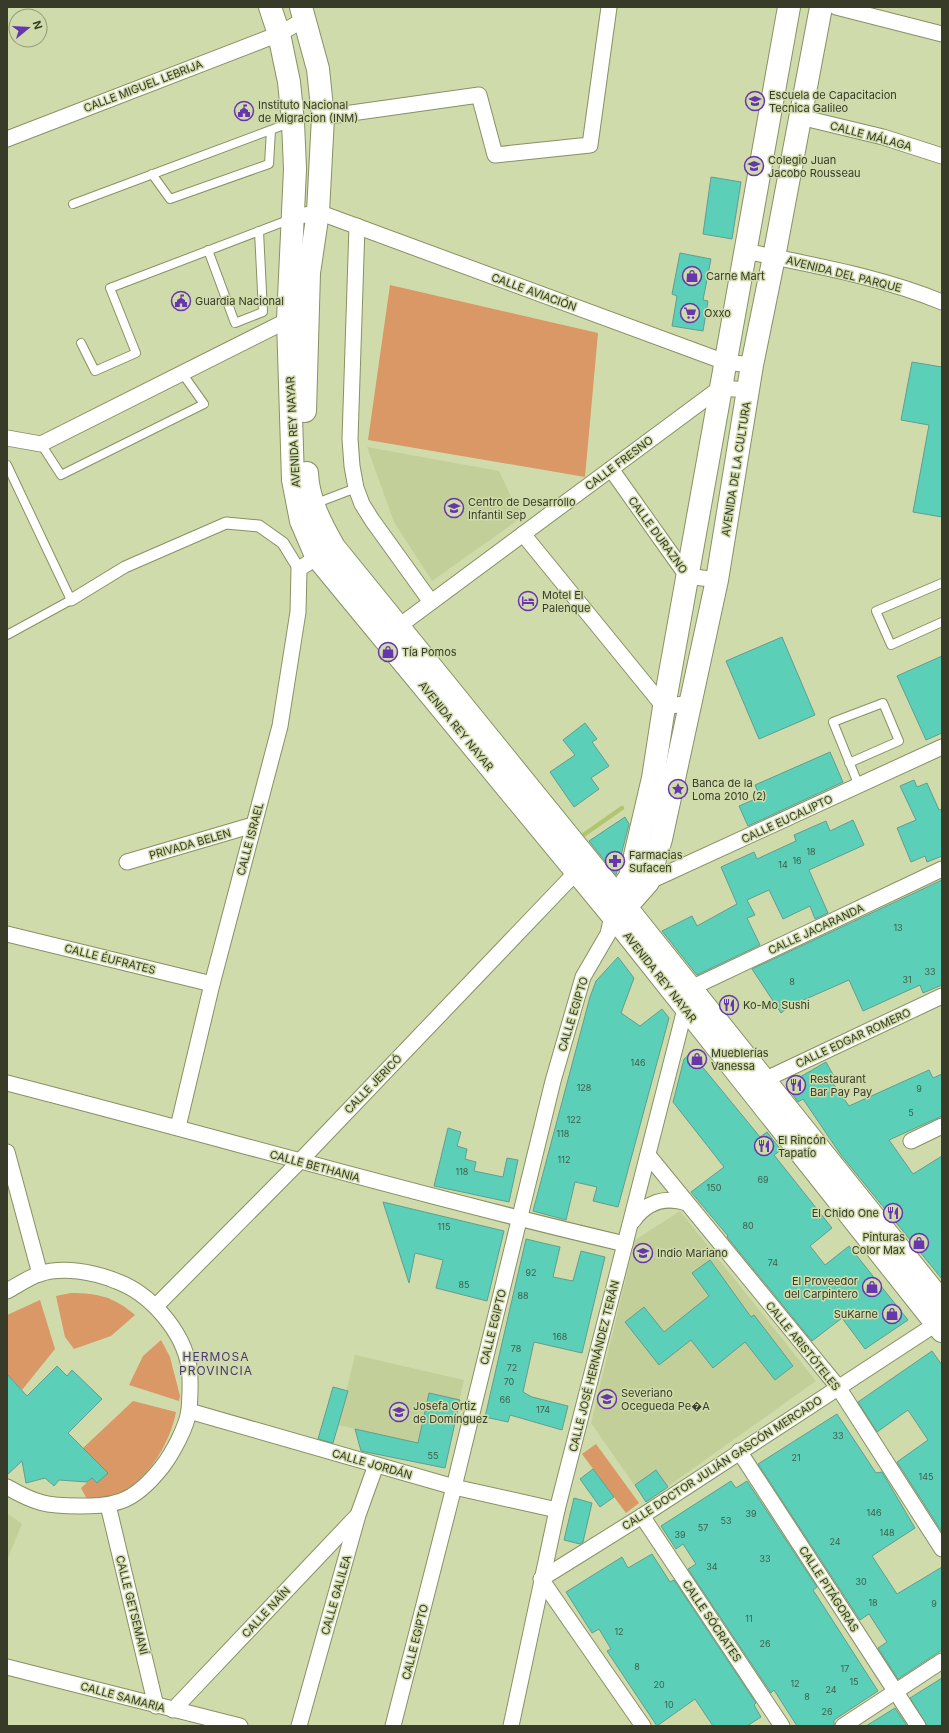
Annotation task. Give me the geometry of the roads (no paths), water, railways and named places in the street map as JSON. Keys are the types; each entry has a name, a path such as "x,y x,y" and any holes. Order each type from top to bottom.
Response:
{"main road":[{"name":"AVENIDA REY NAYAR","path":"270,7 280,34 289,82 293,122 295,169 288,320 293,480 301,521 582,866 617,915 688,999 940,1325"},
{"name":"AVENIDA DE LA CULTURA","path":"650,836 653,778 664,707 789,7"},
{"name":"AVENIDA DE LA CULTURA","path":"617,915 639,880 650,836 690,703 717,580 752,365 821,7"},
{"name":"AVENIDA REY NAYAR","path":"303,13 318,69 322,117 318,212 309,273 304,428 307,482 314,504 325,552"},
{"name":"AVENIDA REY NAYAR","path":"688,999 764,1080 942,1302"}],"street":[{"path":"322,117 479,95 495,156 590,145 609,7"},
{"path":"836,7 942,34"},
{"name":"CALLE MIGUEL LEBRIJA","path":"7,139 280,34 303,13"},
{"name":"CALLE MÁLAGA","path":"800,117 883,137 942,156"},
{"path":"292,218 318,212"},
{"name":"CALLE AVIACIÓN","path":"318,212 725,362 752,365"},
{"path":"357,226 350,439 356,488 362,504 372,520 431,602"},
{"name":"AVENIDA DEL PARQUE","path":"745,251 809,263 919,293 942,302"},
{"path":"7,438 41,444 308,310"},
{"path":"720,388 749,390"},
{"name":"CALLE FRESNO","path":"391,632 720,388"},
{"name":"CALLE DURAZNO","path":"611,469 687,576 717,580"},
{"path":"71,600 125,567 226,523 259,526 283,543 300,569 325,552"},
{"path":"523,534 664,707 690,703"},
{"name":"CALLE ISRAEL","path":"178,1127 212,984 280,726 298,612 300,569"},
{"name":"CALLE EUCALIPTO","path":"639,880 859,786 942,747"},
{"name":"PRIVADA BELEN","path":"127,862 253,826"},
{"name":"CALLE JERICÓ","path":"156,1306 299,1162 582,866"},
{"name":"CALLE JACARANDA","path":"688,999 942,869"},
{"name":"CALLE EGIPTO","path":"393,1726 454,1486 553,1081 583,977 617,915"},
{"name":"CALLE ÉUFRATES","path":"7,934 212,984"},
{"name":"CALLE EDGAR ROMERO","path":"764,1080 942,996"},
{"name":"CALLE JOSÉ HERNÁNDEZ TERÁN","path":"511,1726 541,1579 688,999"},
{"name":"CALLE BETHANIA","path":"7,1083 178,1127 299,1162 520,1219 625,1244"},
{"path":"911,1141 942,1126"},
{"path":"7,1152 40,1274"},
{"name":"CALLE ARISTÓTELES","path":"648,1155 838,1387 942,1549"},
{"path":"631,1224 644,1208 654,1202 677,1200 687,1203"},
{"path":"7,1291 40,1274 70,1270 94,1272 131,1286 163,1313 183,1347 189,1368 189,1411 170,1456 147,1485 122,1501 108,1505 52,1506 28,1499 7,1487"},
{"name":"CALLE DOCTOR JULIÁN GASCÓN MERCADO","path":"541,1579 642,1516 838,1387 940,1325"},
{"name":"CALLE JORDÁN","path":"189,1411 454,1486 558,1510"},
{"name":"CALLE PITÁGORAS","path":"739,1451 918,1726"},
{"name":"CALLE GALILEA","path":"299,1726 358,1514 376,1465"},
{"name":"CALLE GETSEMANÍ","path":"108,1505 156,1706"},
{"name":"CALLE NAÍN","path":"173,1710 358,1514"},
{"name":"CALLE SÓCRATES","path":"642,1516 782,1726"},
{"path":"541,1579 643,1726"},
{"path":"843,1726 942,1661"},
{"name":"CALLE SAMARIA","path":"7,1667 156,1706 240,1726"}],"lane":[{"path":"73,204 293,122"},
{"path":"152,174 170,199 269,164 271,130"},
{"path":"81,343 95,371 136,353 110,288 292,218"},
{"path":"208,250 235,323 263,312 259,231"},
{"path":"41,444 61,475 204,404 182,373"},
{"path":"7,465 71,600 7,635"},
{"path":"314,504 356,488"},
{"path":"942,583 876,611 891,645 942,622"},
{"path":"849,763 899,741 883,702 832,722 849,763 859,786"}],"waterway":[{"path":"582,836 622,808"}],"place":[{"name":"Escuela de Capacitacion Tecnica Galileo","path":"755,101"},
{"name":"Instituto Nacional de Migracion (INM)","path":"244,111"},
{"name":"Colegio Juan Jacobo Rousseau","path":"754,166"},
{"name":"Carne Mart","path":"692,276"},
{"name":"Guardia Nacional","path":"181,301"},
{"name":"Oxxo","path":"690,313"},
{"name":"Centro de Desarrollo Infantil Sep","path":"454,508"},
{"name":"Motel El Palenque","path":"528,601"},
{"name":"Tía Pomos","path":"388,652"},
{"name":"Banca de la Loma 2010 (2)","path":"678,789"},
{"name":"Farmacias Sufacen","path":"615,861"},
{"name":"Ko-Mo Sushi","path":"729,1005"},
{"name":"Mueblerías Vanessa","path":"697,1059"},
{"name":"Restaurant Bar Pay Pay","path":"796,1085"},
{"name":"El Rincón Tapatío","path":"764,1146"},
{"name":"El Chido One","path":"893,1213"},
{"name":"Pinturas Color Max","path":"919,1243"},
{"name":"Indio Mariano","path":"643,1253"},
{"name":"El Proveedor del Carpintero","path":"872,1287"},
{"name":"SuKarne","path":"892,1314"},
{"name":"Severiano Ocegueda Pe�A","path":"607,1399"},
{"name":"Josefa Ortiz de Domínguez","path":"399,1412"}],"district":[{"name":"HERMOSA PROVINCIA","path":"216,1364"}]}
